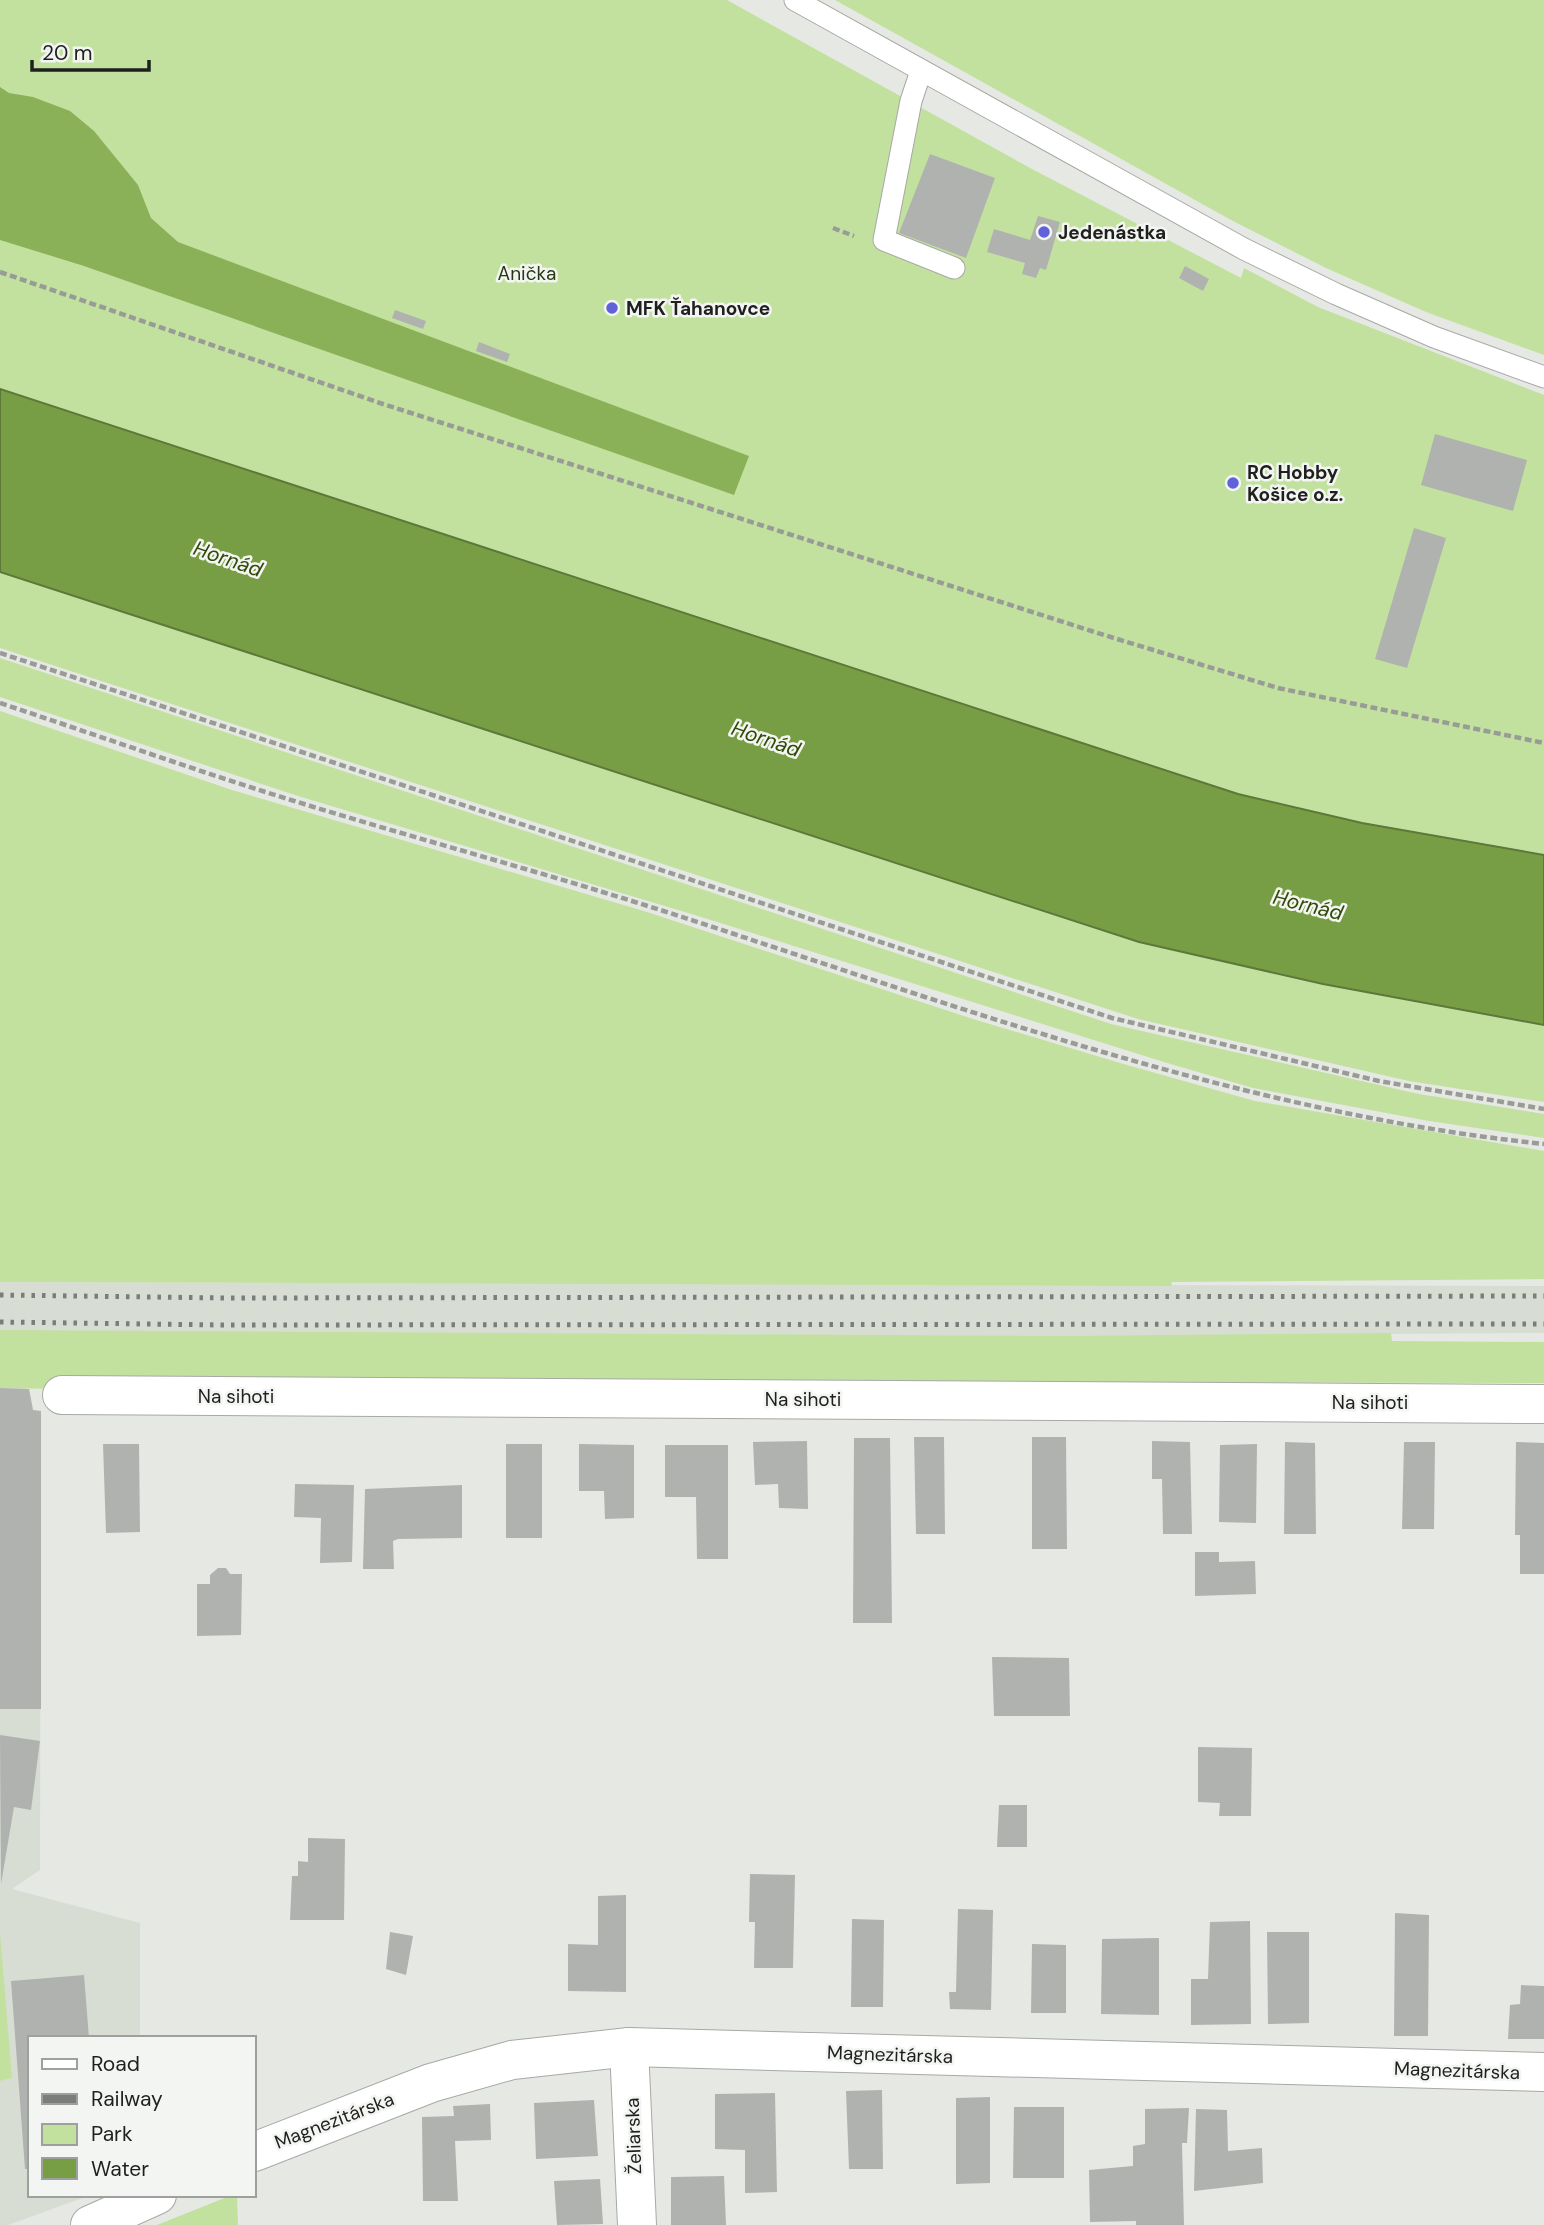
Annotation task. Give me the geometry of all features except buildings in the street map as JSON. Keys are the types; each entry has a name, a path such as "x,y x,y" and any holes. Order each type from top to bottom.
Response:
{"street":[{"name":"Na sihoti","path":"62,1395 1544,1404"},
{"name":"Magnezitárska","path":"256,2151 431,2083 512,2060 629,2047 1544,2072"},
{"name":"Želiarska","path":"629,2047 637,2225"},
{"path":"90,2225 153,2197"}],"lane":[{"path":"794,0 1244,248 1336,294 1434,337 1544,377"},
{"path":"921,71 911,101 884,240 954,268"}],"path":[{"path":"0,272 383,404 1104,635 1278,688 1544,743"},
{"path":"0,653 1112,1018 1379,1081 1544,1109"},
{"path":"0,703 290,800 655,908 1178,1074 1348,1114 1544,1144"}],"shaded area":[{"path":"0,87 9,93 33,97 70,111 94,131 138,185 151,218 178,242 749,456 734,495 84,266 0,240"},
{"path":"0,1282 1544,1286 1544,1333 1046,1336 59,1332 0,1330"},
{"path":"0,1388 29,1389 33,1410 41,1411 40,1870 12,1889 140,1923 140,2036 28,2036 28,2197 85,2197 8,2225 0,2225"}],"green space":[{"name":"Anička","path":"0,0 727,0 1032,169 1241,278 1244,268 1318,307 1544,395 1544,855 1362,823 1238,794 0,389"},
{"path":"835,0 1544,0 1544,355 1426,312 1326,268 1231,220"},
{"path":"0,572 1139,942 1544,1024 1544,1102 1409,1081 1138,1019 0,648"},
{"path":"0,658 1111,1024 1419,1094 1544,1114 1544,1138 1429,1121 1253,1088 698,916 298,796 0,697"},
{"path":"0,711 232,790 644,911 973,1019 1120,1063 1255,1101 1544,1151 1544,1279 1172,1282 1171,1286 0,1282"},
{"path":"0,1330 1046,1336 1391,1333 1392,1341 1544,1342 1544,1383 193,1381 59,1375 55,1389 0,1388"},
{"path":"0,1933 12,2078 0,2081"},
{"path":"227,2197 237,2197 238,2225 157,2225"}],"water":[{"name":"Hornád","path":"0,389 1238,794 1362,823 1544,855 1544,1025 1323,984 1139,942 0,572"}],"railway":[{"path":"0,1295 227,1298 1544,1296"},
{"path":"0,1322 222,1325 1544,1324"}],"place":[{"name":"Jedenástka","path":"1044,232"},
{"name":"MFK Ťahanovce","path":"612,308"},
{"name":"RC Hobby Košice o.z.","path":"1233,483"}]}
